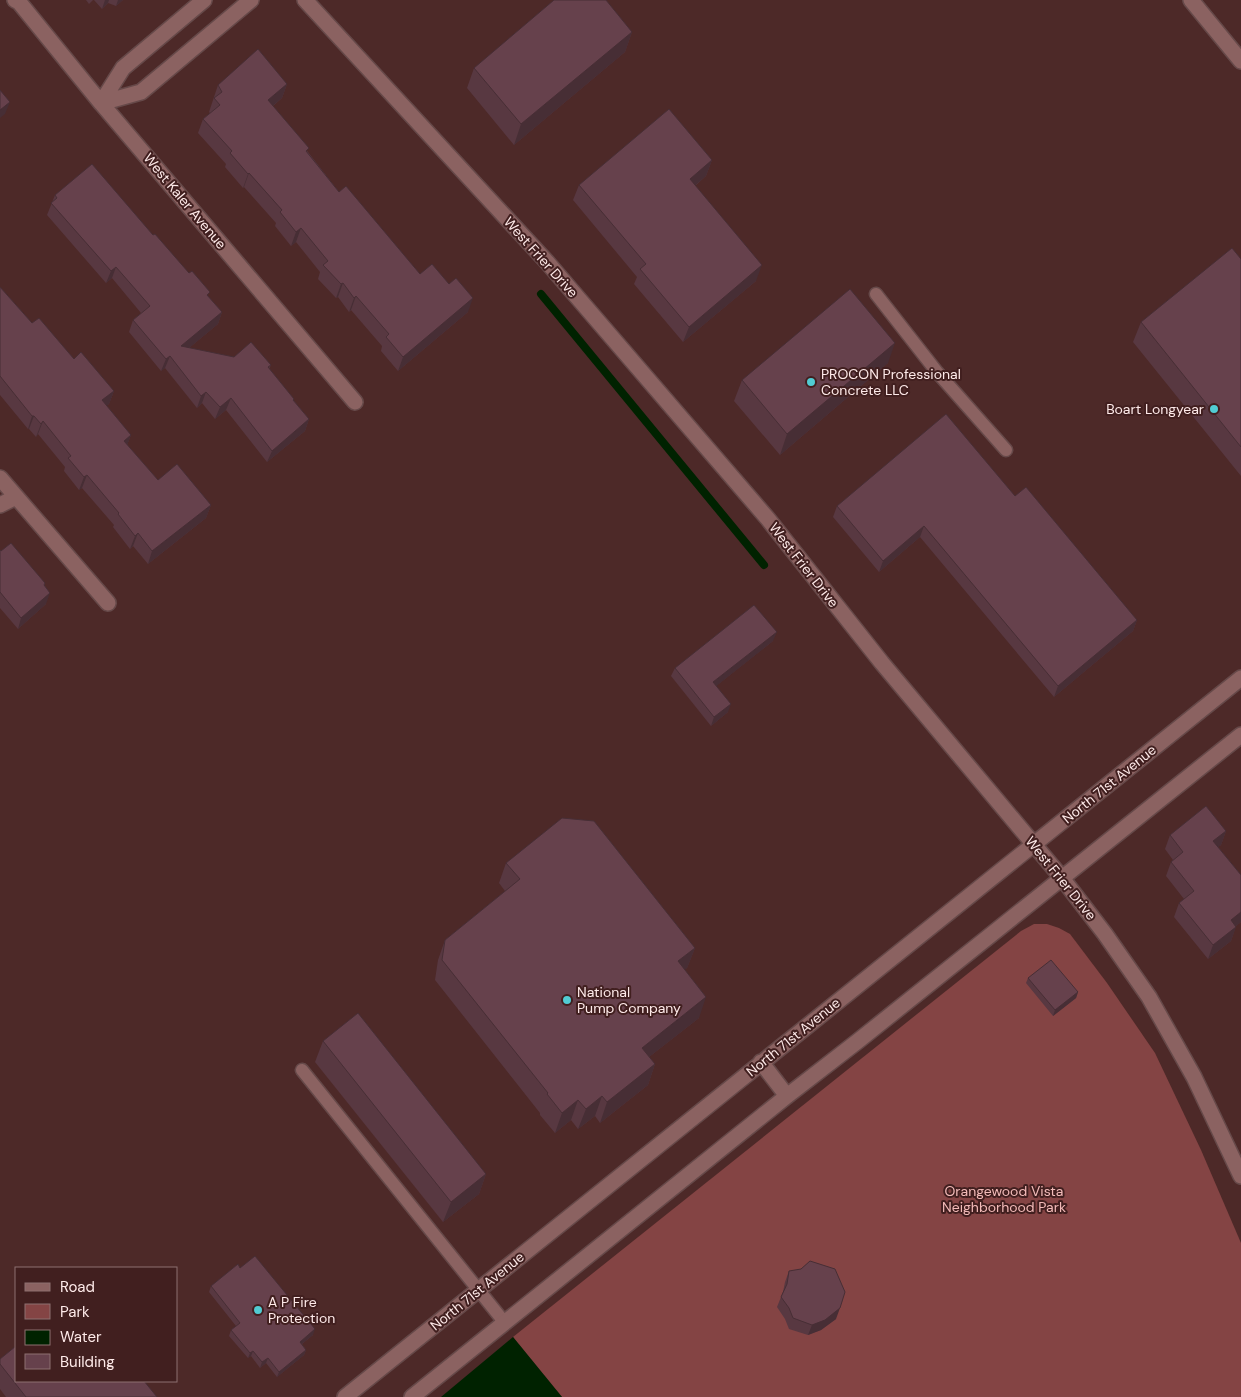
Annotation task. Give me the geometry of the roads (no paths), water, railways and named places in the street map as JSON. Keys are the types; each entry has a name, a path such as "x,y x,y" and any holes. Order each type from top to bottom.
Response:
{"street":[{"name":"West Kaler Avenue","path":"16,0 355,402"},
{"path":"101,103 123,68 204,0"},
{"path":"101,103 140,92 251,0"},
{"name":"West Frier Drive","path":"305,0 566,285 768,519 882,663 1062,878 1105,934 1149,997 1194,1077 1241,1176"},
{"path":"1191,0 1241,62"},
{"path":"0,478 108,603"},
{"path":"0,505 16,497"},
{"name":"North 71st Avenue","path":"345,1397 1241,678"},
{"path":"412,1397 1241,735"},
{"path":"761,1062 787,1096"}],"lane":[{"path":"876,294 937,372 1006,450"},
{"path":"302,1070 505,1323"}],"water":[{"path":"513,1337 562,1397 441,1397"}],"waterway":[{"path":"541,294 764,565"}],"place":[{"name":"PROCON Professional Concrete LLC","path":"811,382"},
{"name":"Boart Longyear","path":"1214,409"},
{"name":"National Pump Company","path":"567,1000"},
{"name":"A P Fire Protection","path":"258,1310"}],"park label":[{"name":"Orangewood Vista Neighborhood Park","path":"1004,1200"}]}
